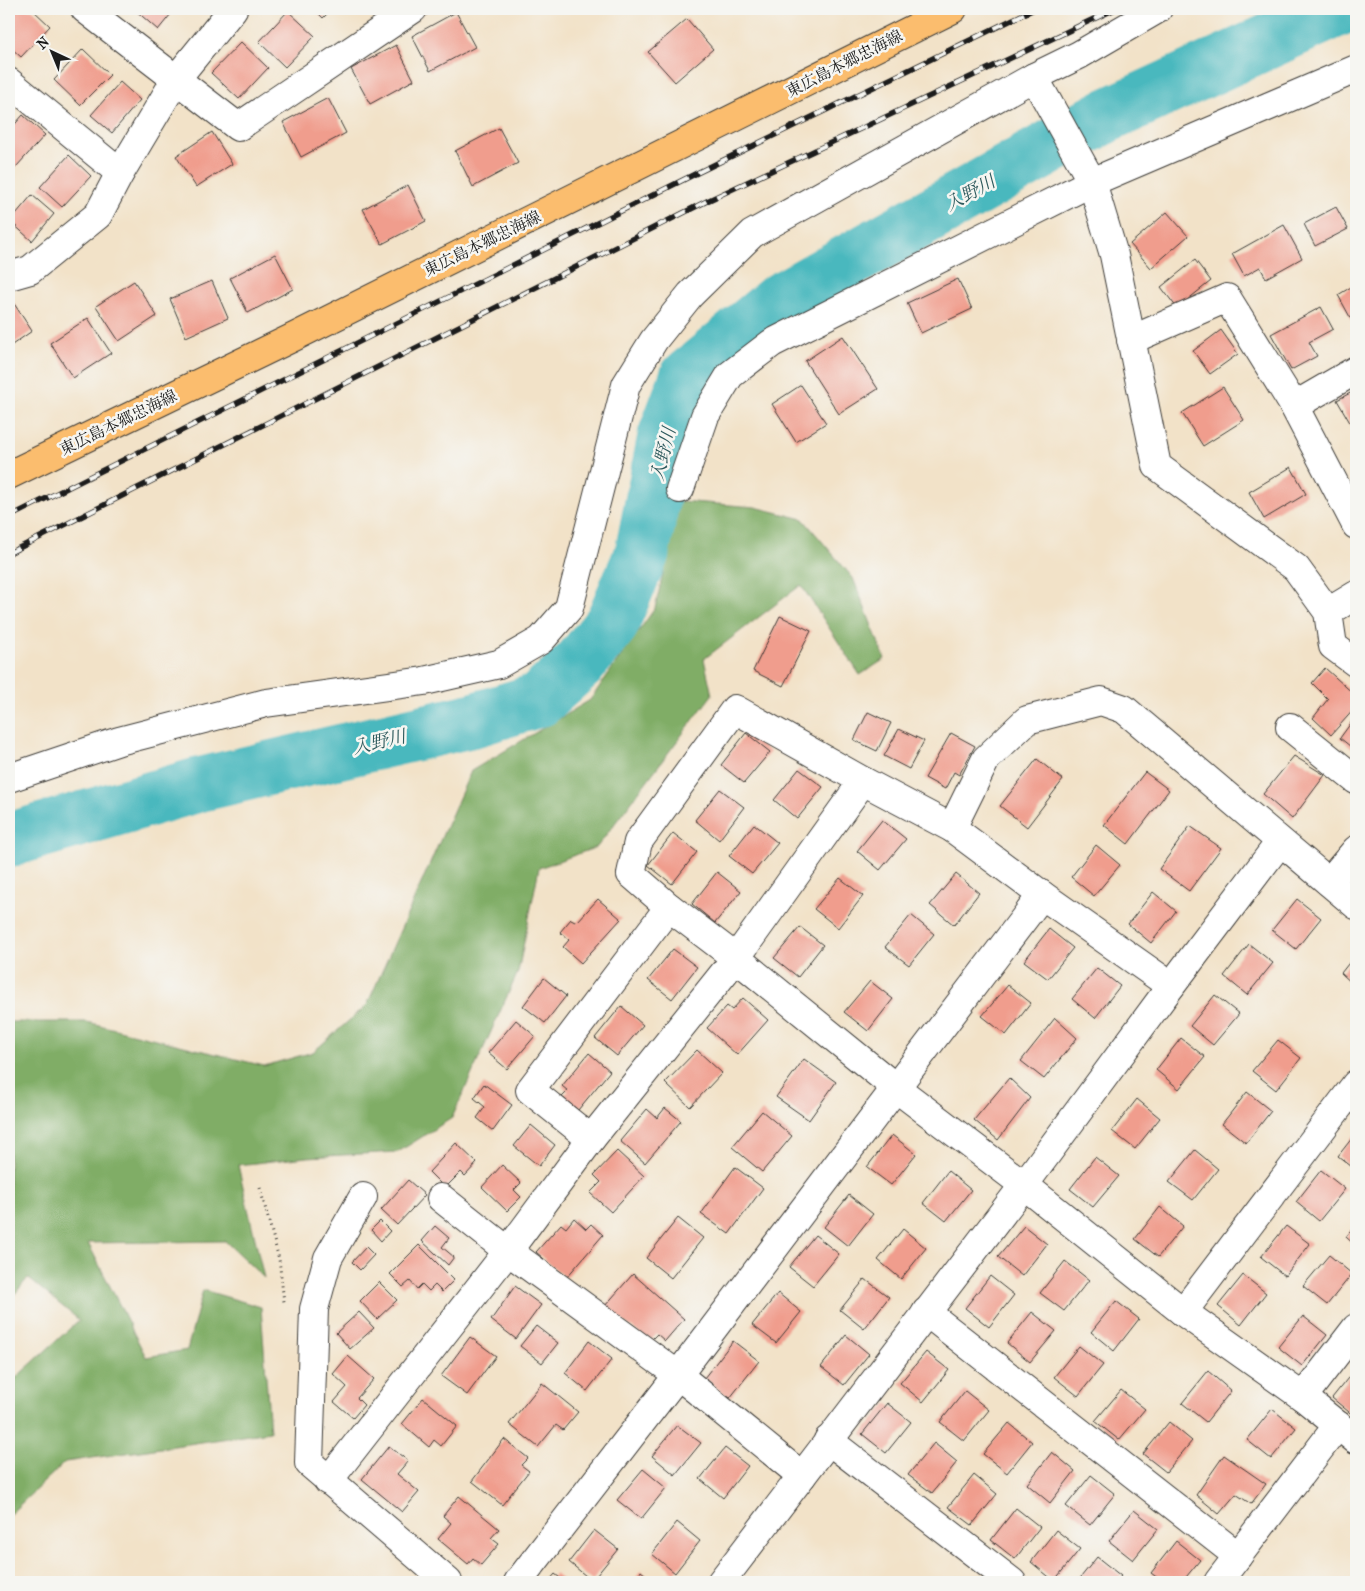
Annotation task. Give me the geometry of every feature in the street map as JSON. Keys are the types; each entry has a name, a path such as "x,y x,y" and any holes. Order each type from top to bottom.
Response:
{"main road":[{"name":"東広島本郷忠海線","path":"9,475 294,337 953,9"}],"street":[{"path":"85,9 238,127 413,9"},
{"path":"9,276 30,270 98,215 120,173 176,79 233,9"},
{"path":"9,778 119,741 266,703 424,681 499,664 541,640 569,608 626,384 654,340 690,296 752,234 1034,77 1079,56 1158,9"},
{"path":"680,489 705,416 730,375 772,343 1092,182 1356,69"},
{"path":"1034,77 1092,182 1114,255 1157,466 1296,568 1328,612 1333,646 1356,663"},
{"path":"9,82 120,173"},
{"path":"1131,340 1227,298 1294,406 1356,525"},
{"path":"1294,406 1356,370"},
{"path":"1328,612 1356,595"},
{"path":"952,828 986,759 1027,720 1101,701 1124,709 1356,904"},
{"path":"1171,986 1042,895 952,828 863,781 735,709 638,842 631,874 669,907 736,958 896,1088 1024,1184 1183,1312 1303,1397 1347,1433 1238,1556 1218,1582"},
{"path":"1290,727 1356,780"},
{"path":"328,1481 508,1251 592,1139 736,958 863,781"},
{"path":"721,1582 1024,1184 1280,842"},
{"path":"1329,882 1356,850"},
{"path":"518,1582 678,1376 1042,895"},
{"path":"592,1139 530,1090 669,907"},
{"path":"1183,1312 1356,1084"},
{"path":"363,1196 328,1258 314,1309 309,1463 448,1582"},
{"path":"441,1198 508,1251 678,1376 802,1476"},
{"path":"926,1312 1238,1556"},
{"path":"1303,1397 1356,1328"},
{"path":"828,1440 1012,1582"}],"path":[{"path":"260,1188 279,1259 284,1303"}],"green space":[{"path":"680,501 755,507 803,519 853,578 885,659 860,675 801,585 704,659 712,695 597,847 539,868 518,972 452,1118 398,1152 307,1157 238,1165 264,1278 225,1241 88,1243 146,1357 187,1350 203,1290 261,1307 270,1432 65,1462 9,1515 9,1384 79,1320 28,1278 9,1301 9,1022 87,1022 264,1066 313,1052 367,1005 471,771 590,700 655,608"}],"building":[{"path":"16,9 32,9 50,26 21,57 9,46 9,16"},
{"path":"134,9 175,9 158,30"},
{"path":"314,9 332,9 323,18"},
{"path":"288,11 315,36 285,67 259,42"},
{"path":"456,12 475,47 430,71 412,36"},
{"path":"687,19 713,49 675,82 648,52"},
{"path":"241,42 268,68 239,99 211,73"},
{"path":"396,45 414,80 370,104 351,69"},
{"path":"83,49 110,75 80,105 54,80"},
{"path":"120,82 140,100 112,133 91,115"},
{"path":"328,98 346,133 301,157 283,122"},
{"path":"23,115 45,135 16,167 9,160 9,131"},
{"path":"499,128 518,163 473,187 455,151"},
{"path":"212,132 232,164 196,187 176,156"},
{"path":"69,155 91,176 62,207 40,187"},
{"path":"408,185 426,221 382,244 363,209"},
{"path":"32,195 54,214 32,241 10,221"},
{"path":"1336,207 1348,229 1315,246 1304,224"},
{"path":"1167,212 1188,236 1151,268 1130,244"},
{"path":"1284,225 1302,258 1266,278 1260,267 1244,276 1232,254"},
{"path":"275,254 293,289 248,313 230,278"},
{"path":"1195,260 1211,281 1177,308 1161,287"},
{"path":"958,279 972,309 921,333 907,303"},
{"path":"134,281 157,316 119,341 96,306"},
{"path":"212,281 228,318 186,337 170,299"},
{"path":"1356,284 1356,328 1338,295"},
{"path":"9,296 32,331 9,347"},
{"path":"1321,307 1333,329 1309,342 1317,356 1291,370 1271,334"},
{"path":"88,318 111,353 73,378 50,343"},
{"path":"1221,330 1238,354 1210,374 1193,351"},
{"path":"843,336 878,389 839,414 805,361"},
{"path":"801,385 826,423 796,442 772,404"},
{"path":"1223,387 1244,420 1203,446 1182,413"},
{"path":"1356,390 1356,433 1337,400"},
{"path":"1291,467 1306,494 1264,519 1249,492"},
{"path":"780,616 811,631 783,686 753,671"},
{"path":"1325,668 1356,696 1356,707 1331,735 1313,718 1328,699 1312,683"},
{"path":"868,712 891,723 877,751 854,740"},
{"path":"1356,716 1356,751 1340,738"},
{"path":"899,729 924,741 909,769 884,756"},
{"path":"746,733 770,752 744,783 721,765"},
{"path":"951,733 975,746 959,775 954,772 945,789 925,778"},
{"path":"1294,756 1325,775 1292,819 1263,794"},
{"path":"1037,759 1063,780 1027,827 1000,806"},
{"path":"799,769 823,787 797,819 774,800"},
{"path":"1145,772 1169,790 1128,844 1104,825"},
{"path":"720,789 744,807 719,840 695,820"},
{"path":"882,820 906,839 880,870 857,851"},
{"path":"754,824 778,843 752,874 729,856"},
{"path":"1190,826 1221,848 1189,891 1159,869"},
{"path":"673,833 697,852 672,884 648,865"},
{"path":"1096,845 1120,865 1094,896 1071,877"},
{"path":"717,872 741,891 715,923 692,904"},
{"path":"956,874 979,893 954,925 930,905"},
{"path":"840,878 863,896 838,928 814,909"},
{"path":"1153,892 1176,911 1151,943 1128,924"},
{"path":"598,899 621,919 581,963 563,947 569,940 560,932 571,919 577,922"},
{"path":"1297,899 1321,918 1296,949 1272,930"},
{"path":"911,915 934,934 909,965 885,947"},
{"path":"800,927 823,945 798,977 774,958"},
{"path":"1049,929 1073,948 1048,979 1024,961"},
{"path":"1249,944 1273,963 1247,995 1224,976"},
{"path":"673,949 697,967 672,999 648,980"},
{"path":"1356,954 1356,987 1341,973"},
{"path":"1097,968 1120,986 1095,1018 1072,999"},
{"path":"544,978 566,996 545,1023 523,1006"},
{"path":"870,981 893,999 868,1031 844,1012"},
{"path":"1008,985 1031,1003 1006,1035 982,1016"},
{"path":"1215,995 1239,1014 1213,1045 1190,1026"},
{"path":"743,998 768,1020 737,1055 707,1028 727,1006 732,1010"},
{"path":"621,1006 643,1025 617,1056 595,1038"},
{"path":"1055,1018 1077,1038 1044,1079 1021,1061"},
{"path":"516,1020 535,1036 507,1069 488,1053"},
{"path":"1181,1038 1205,1057 1179,1089 1156,1070"},
{"path":"1278,1040 1301,1058 1276,1090 1252,1071"},
{"path":"697,1050 722,1073 690,1107 665,1083"},
{"path":"589,1053 610,1071 578,1110 562,1097 568,1091 562,1086"},
{"path":"804,1059 836,1082 809,1120 776,1097"},
{"path":"1009,1078 1030,1098 998,1140 974,1120"},
{"path":"484,1084 512,1105 493,1131 477,1118 485,1107 474,1098"},
{"path":"1247,1092 1271,1111 1246,1143 1222,1124"},
{"path":"1137,1099 1160,1118 1135,1149 1112,1131"},
{"path":"665,1108 681,1121 645,1163 620,1141 647,1109 657,1118"},
{"path":"762,1111 792,1136 762,1172 732,1147"},
{"path":"531,1125 555,1145 539,1166 514,1146"},
{"path":"1356,1133 1356,1170 1338,1156"},
{"path":"892,1135 916,1154 891,1185 867,1167"},
{"path":"456,1143 477,1163 465,1176 461,1172 445,1188 429,1172"},
{"path":"1195,1150 1218,1169 1193,1200 1169,1182"},
{"path":"617,1151 644,1176 611,1212 590,1193 601,1182 594,1175"},
{"path":"1095,1157 1119,1176 1093,1207 1070,1189"},
{"path":"502,1165 521,1183 514,1190 521,1197 507,1211 482,1187"},
{"path":"735,1167 763,1188 729,1234 701,1214"},
{"path":"1321,1170 1345,1189 1319,1221 1296,1202"},
{"path":"948,1171 971,1190 946,1221 923,1203"},
{"path":"408,1180 425,1195 397,1225 381,1210"},
{"path":"849,1195 873,1214 848,1246 824,1227"},
{"path":"1160,1207 1183,1226 1158,1257 1135,1239"},
{"path":"574,1218 586,1229 591,1224 603,1235 566,1278 536,1252 561,1224 566,1228"},
{"path":"678,1218 703,1238 671,1278 646,1258"},
{"path":"380,1221 390,1231 381,1241 371,1230"},
{"path":"1356,1224 1356,1246 1346,1237"},
{"path":"435,1226 449,1238 442,1247 454,1257 448,1265 422,1241"},
{"path":"1024,1226 1047,1244 1022,1276 998,1257"},
{"path":"1286,1226 1310,1244 1285,1276 1261,1257"},
{"path":"903,1229 926,1248 901,1279 878,1260"},
{"path":"815,1235 839,1254 813,1286 789,1267"},
{"path":"419,1245 454,1280 442,1292 435,1285 429,1291 422,1284 417,1289 410,1281 403,1287 390,1274"},
{"path":"366,1247 374,1255 360,1270 352,1262"},
{"path":"1329,1255 1352,1274 1327,1305 1303,1286"},
{"path":"1065,1261 1089,1280 1064,1311 1040,1293"},
{"path":"633,1274 684,1319 665,1341 657,1334 650,1341 604,1307"},
{"path":"1243,1275 1266,1293 1241,1325 1218,1306"},
{"path":"990,1276 1014,1295 989,1327 965,1308"},
{"path":"865,1279 889,1297 864,1329 840,1310"},
{"path":"379,1282 397,1300 377,1319 360,1301"},
{"path":"515,1286 541,1305 516,1339 491,1320"},
{"path":"778,1293 801,1312 776,1343 752,1325"},
{"path":"1116,1301 1139,1319 1114,1351 1091,1332"},
{"path":"359,1312 374,1328 350,1349 336,1333"},
{"path":"1032,1312 1056,1331 1030,1362 1007,1343"},
{"path":"1303,1316 1327,1335 1302,1366 1278,1347"},
{"path":"536,1326 558,1343 542,1363 520,1346"},
{"path":"846,1335 869,1354 844,1385 821,1367"},
{"path":"470,1337 496,1356 467,1395 441,1376"},
{"path":"589,1341 612,1359 587,1391 565,1373"},
{"path":"733,1341 759,1361 730,1398 704,1378"},
{"path":"1079,1346 1103,1365 1078,1396 1054,1377"},
{"path":"926,1352 949,1370 923,1402 900,1383"},
{"path":"348,1356 374,1379 357,1398 364,1405 353,1418 334,1402 347,1387 333,1374"},
{"path":"1356,1368 1356,1416 1355,1417 1332,1398"},
{"path":"1208,1371 1231,1391 1206,1422 1182,1403"},
{"path":"542,1383 578,1412 563,1430 556,1425 538,1447 509,1424"},
{"path":"1121,1390 1145,1409 1119,1440 1095,1421"},
{"path":"965,1391 989,1410 964,1441 940,1422"},
{"path":"423,1398 457,1426 441,1446 434,1440 429,1447 402,1424"},
{"path":"887,1403 911,1422 886,1453 862,1434"},
{"path":"1272,1409 1296,1428 1271,1459 1247,1440"},
{"path":"1169,1422 1192,1441 1166,1472 1143,1454"},
{"path":"1009,1423 1032,1442 1007,1473 983,1454"},
{"path":"677,1425 701,1443 675,1475 652,1456"},
{"path":"504,1439 528,1458 521,1465 529,1471 502,1505 472,1481"},
{"path":"934,1443 957,1462 932,1493 908,1475"},
{"path":"389,1446 408,1461 397,1474 419,1492 402,1512 362,1479"},
{"path":"725,1448 748,1466 723,1498 700,1479"},
{"path":"1052,1452 1075,1471 1050,1503 1027,1484"},
{"path":"1224,1455 1266,1484 1251,1504 1236,1494 1219,1514 1196,1495"},
{"path":"643,1469 666,1488 641,1519 617,1500"},
{"path":"974,1475 997,1494 972,1525 948,1507"},
{"path":"1091,1475 1115,1494 1090,1525 1066,1506"},
{"path":"459,1496 499,1529 491,1538 499,1544 481,1565 473,1558 468,1564 438,1539 451,1523 443,1516"},
{"path":"1016,1508 1040,1527 1015,1559 991,1540"},
{"path":"1134,1510 1158,1529 1133,1560 1109,1541"},
{"path":"677,1522 700,1541 675,1573 652,1554"},
{"path":"594,1530 618,1549 592,1581 569,1562"},
{"path":"1056,1530 1080,1549 1054,1581 1031,1562"},
{"path":"1176,1541 1200,1560 1182,1582 1163,1582 1151,1573"},
{"path":"1097,1557 1121,1576 1116,1582 1077,1582"},
{"path":"641,1571 655,1582 633,1582"},
{"path":"555,1574 565,1582 548,1582"}],"waterway":[{"name":"入野川","path":"9,840 198,785 474,720 539,700 579,664 612,623 642,553 665,436 687,377 778,301 1104,117 1339,9"}],"railway":[{"path":"9,517 699,172 1034,9"},
{"path":"9,553 707,201 1115,9"}]}
